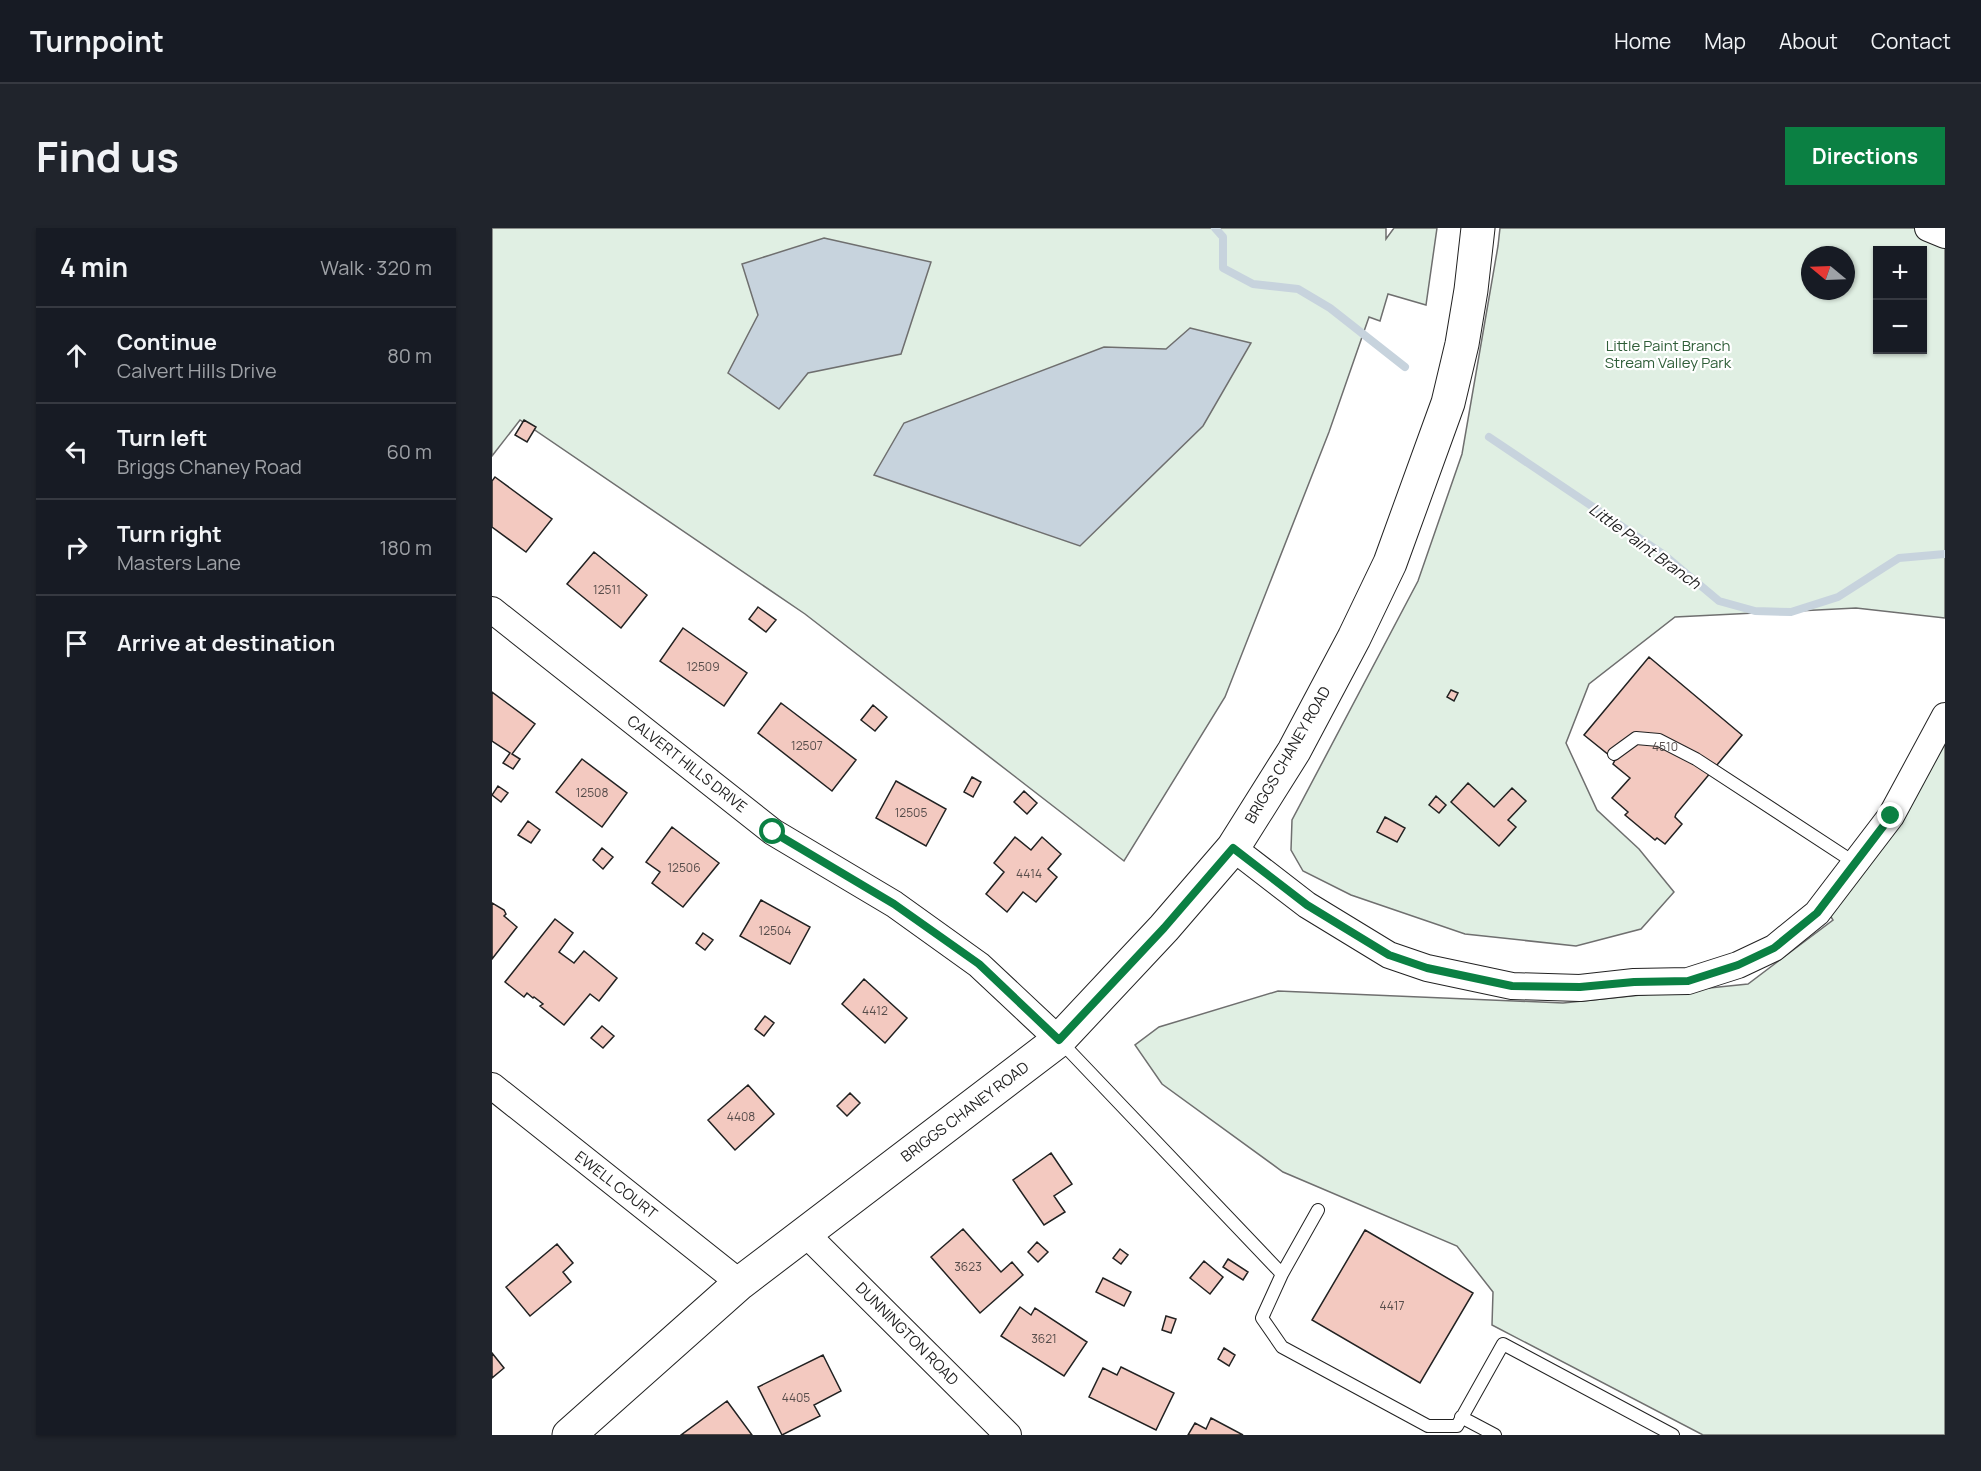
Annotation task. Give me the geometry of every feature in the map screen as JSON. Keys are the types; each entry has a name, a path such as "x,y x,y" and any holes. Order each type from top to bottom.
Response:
{"main road":[{"name":"BRIGGS CHANEY ROAD","path":"569,1435 740,1283 1059,1040 1164,928 1233,848 1294,752 1354,638 1390,563 1448,403 1469,301 1478,228"}],"street":[{"path":"1928,228 1945,235"},
{"name":"CALVERT HILLS DRIVE","path":"492,610 773,832 894,904 979,964 1059,1040"},
{"path":"1233,848 1307,905 1389,955 1427,968 1512,986 1580,987 1634,982 1688,981 1738,965 1774,948 1817,913 1891,816 1945,716"},
{"name":"EWELL COURT","path":"492,1086 740,1283"},
{"name":"DUNNINGTON ROAD","path":"805,1233 1008,1435"}],"lane":[{"path":"1614,754 1636,738 1659,740 1696,759 1855,863"},
{"path":"1059,1040 1282,1274"},
{"path":"1318,1210 1282,1274 1262,1318 1282,1347 1428,1426 1457,1426 1503,1344 1673,1435"},
{"path":"1461,1417 1495,1435"}],"green space":[{"path":"492,228 1386,228 1386,239 1394,228 1437,228 1426,305 1388,294 1380,321 1369,317 1329,432 1225,697 1124,861 805,614 520,420 492,456"},
{"name":"Little Paint Branch Stream Valley Park","path":"1500,228 1945,228 1945,618 1856,608 1675,617 1589,684 1566,743 1597,810 1639,849 1674,892 1641,929 1576,946 1465,934 1351,895 1303,871 1291,850 1292,820 1418,581 1462,454"},
{"path":"1945,724 1945,1435 1703,1435 1492,1325 1493,1292 1457,1246 1283,1172 1162,1084 1135,1045 1159,1027 1278,991 1563,1003 1748,984 1833,920 1828,912"}],"shaded area":[{"path":"824,238 931,262 901,354 808,373 779,409 728,373 758,315 742,264"},
{"path":"1190,328 1251,343 1203,426 1080,546 874,475 904,423 1104,347 1166,349"}],"building":[{"path":"524,420 536,427 527,442 515,435"},
{"path":"495,477 552,519 526,552 492,527 492,481"},
{"path":"594,552 647,595 621,628 567,584"},
{"path":"758,607 776,620 766,632 749,619"},
{"path":"683,628 747,673 724,706 660,661"},
{"path":"1649,657 1742,735 1676,814 1675,817 1682,824 1665,844 1657,838 1655,840 1625,815 1628,812 1612,798 1630,778 1613,764 1615,760 1584,735"},
{"path":"1451,690 1458,693 1454,701 1447,697"},
{"path":"492,692 535,724 512,754 520,759 513,769 503,763 510,753 492,741"},
{"path":"781,703 856,760 832,791 758,733"},
{"path":"873,705 887,717 875,731 861,720"},
{"path":"582,759 627,793 602,827 556,792"},
{"path":"972,777 981,782 973,797 964,792"},
{"path":"896,781 946,809 926,846 876,818"},
{"path":"1468,783 1494,807 1512,788 1526,801 1508,820 1516,827 1499,846 1451,802"},
{"path":"498,786 508,793 501,802 492,795"},
{"path":"1024,791 1037,803 1027,814 1014,802"},
{"path":"1436,796 1446,805 1439,813 1429,805"},
{"path":"1385,817 1405,828 1397,842 1377,832"},
{"path":"528,821 540,830 531,843 518,835"},
{"path":"672,827 719,863 683,907 652,883 660,872 646,862"},
{"path":"1015,837 1031,850 1042,837 1061,854 1048,869 1057,877 1036,902 1023,892 1007,912 986,894 1004,872 994,863"},
{"path":"602,848 613,857 603,869 593,860"},
{"path":"761,900 810,927 790,964 740,936"},
{"path":"492,903 504,910 506,914 504,916 517,927 492,959"},
{"path":"555,919 573,933 559,952 574,963 584,951 617,978 599,1001 590,994 564,1025 540,1006 543,1004 534,997 527,993 524,997 505,982"},
{"path":"703,933 713,940 705,950 696,943"},
{"path":"864,979 907,1018 885,1043 842,1004"},
{"path":"765,1016 774,1023 764,1036 755,1029"},
{"path":"602,1026 614,1036 603,1048 591,1038"},
{"path":"748,1085 774,1114 735,1150 708,1120"},
{"path":"850,1093 860,1103 847,1116 837,1106"},
{"path":"1051,1153 1072,1184 1054,1196 1065,1212 1044,1225 1013,1180"},
{"path":"963,1229 1001,1272 1012,1262 1023,1275 980,1313 931,1257"},
{"path":"1365,1230 1473,1293 1420,1383 1312,1320"},
{"path":"1037,1242 1048,1252 1038,1262 1028,1252"},
{"path":"557,1244 573,1263 563,1272 571,1282 530,1316 506,1287"},
{"path":"1120,1249 1128,1255 1121,1264 1113,1258"},
{"path":"1228,1259 1248,1272 1243,1280 1223,1267"},
{"path":"1204,1261 1223,1277 1210,1294 1190,1278"},
{"path":"1103,1278 1131,1292 1124,1306 1096,1292"},
{"path":"1020,1307 1031,1315 1035,1308 1087,1342 1064,1376 1001,1336"},
{"path":"1166,1316 1176,1319 1171,1333 1162,1330"},
{"path":"1224,1348 1235,1355 1229,1366 1218,1359"},
{"path":"492,1353 504,1368 492,1378"},
{"path":"823,1355 841,1391 814,1405 820,1416 782,1435 758,1387"},
{"path":"1121,1367 1174,1393 1156,1430 1089,1397 1103,1368 1117,1375"},
{"path":"727,1401 752,1435 681,1435"},
{"path":"1211,1418 1243,1435 1188,1435 1195,1423 1206,1429"}],"waterway":[{"name":"Little Paint Branch","path":"1215,228 1223,237 1223,268 1253,284 1298,289 1330,308 1405,367"},
{"name":"Little Paint Branch","path":"1489,437 1663,554 1719,601 1755,611 1791,612 1838,597 1899,558 1945,554"}],"route":[{"path":"773,832 894,904 979,964 1059,1040 1164,928 1233,848 1307,905 1389,955 1427,968 1512,986 1580,987 1634,982 1688,981 1738,965 1774,948 1817,913 1891,816"}]}
